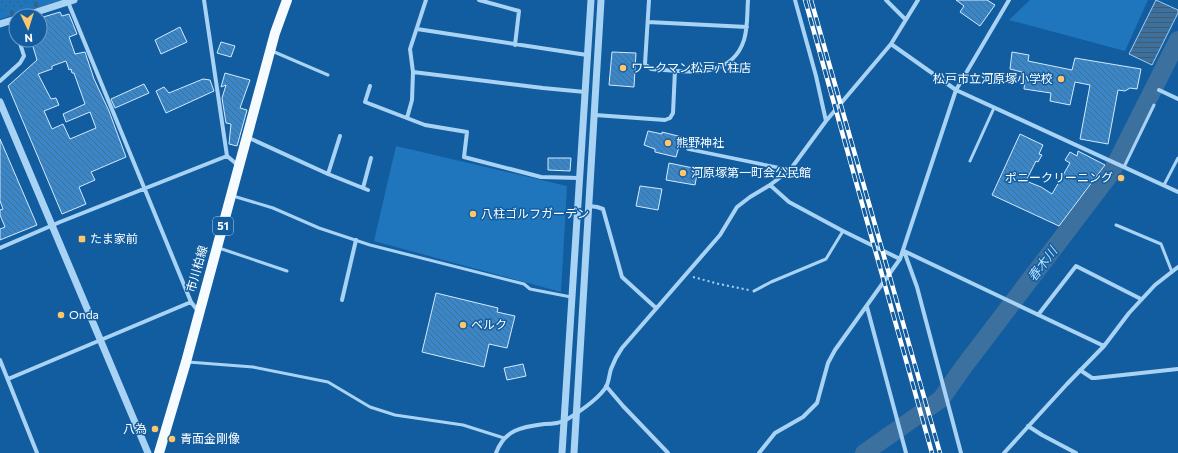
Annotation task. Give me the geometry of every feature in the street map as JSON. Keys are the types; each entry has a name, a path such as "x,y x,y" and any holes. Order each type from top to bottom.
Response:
{"main road":[{"name":"市川柏線","path":"160,453 271,51 287,0"}],"street":[{"path":"204,0 227,156 239,166"},
{"path":"406,118 412,100 413,72 410,49 426,0"},
{"path":"480,0 519,11 515,45"},
{"path":"562,453 591,0"},
{"path":"574,453 601,0"},
{"path":"649,0 646,64 651,69 697,72 710,70 728,62 736,56 744,39 748,0"},
{"path":"795,0 816,76 826,121"},
{"path":"886,0 906,19"},
{"path":"496,453 504,438 513,432 528,426 553,424 564,421 593,402 606,386 616,357 656,308 686,276 720,235 737,207 790,170 826,121 891,44 918,0"},
{"path":"759,453 775,433 803,417 817,403 828,363 835,350 900,259 904,251 956,90 1009,0"},
{"path":"48,8 71,1 144,188 191,302 199,312"},
{"path":"648,22 746,27"},
{"path":"417,30 587,55"},
{"path":"891,44 956,90 1178,192"},
{"path":"0,81 20,63 24,56 22,48"},
{"path":"595,115 665,120 670,118 673,113 675,70"},
{"path":"413,72 585,92"},
{"path":"370,86 365,102 425,125 467,132 464,157 541,177 580,178"},
{"path":"1159,90 1178,99"},
{"path":"0,102 148,453"},
{"path":"328,174 340,136"},
{"path":"247,137 328,174 368,190"},
{"path":"688,149 790,170"},
{"path":"0,248 144,188 227,156"},
{"path":"363,188 371,158"},
{"path":"770,185 789,202 900,259"},
{"path":"589,206 603,208 622,277 656,308"},
{"path":"342,300 356,240"},
{"path":"904,251 1104,346"},
{"path":"904,251 917,287 944,383 961,453"},
{"path":"1038,315 1076,266 1141,299"},
{"path":"1004,453 1104,346 1141,299 1155,285 1178,267"},
{"path":"8,379 191,302"},
{"path":"867,307 906,453"},
{"path":"0,360 37,453"},
{"path":"1080,370 1092,378 1095,378 1178,369"},
{"path":"606,386 668,453"},
{"path":"1028,426 1076,453"}],"lane":[{"path":"271,51 328,75"},
{"path":"1122,166 1154,105"},
{"path":"970,161 994,108"},
{"path":"1164,186 1178,158"},
{"path":"231,195 273,208 319,228 370,245 524,284 530,290 571,298"},
{"path":"1116,225 1161,244 1172,272"},
{"path":"754,291 770,282 826,259 843,231"},
{"path":"217,247 287,271"},
{"path":"186,362 253,367 328,382 370,406 395,415 463,425 504,438"}],"path":[{"path":"686,276 754,291"}],"green space":[{"path":"0,0 63,0 36,8 8,8 8,17 0,19"},
{"path":"0,0 41,0 14,8 8,8 8,10 0,12"},
{"path":"1030,0 1148,0 1125,51 1009,20"},
{"name":"八柱ゴルフガーデン","path":"396,146 567,186 561,292 374,241"}],"shaded area":[{"path":"1156,0 1178,10 1178,13 1152,65 1129,54"}],"building":[{"path":"956,0 987,0 995,5 980,26 960,12 964,6"},
{"path":"60,12 62,16 69,14 77,34 69,37 75,54 85,52 94,79 109,111 126,157 91,172 95,180 79,187 86,204 62,214 8,86 37,60 33,48 48,48 48,16","holes":["66,61 69,70 71,69 72,73 74,73 85,104 63,114 66,122 90,112 96,128 70,139 63,124 52,129 44,111 59,105 56,98 51,99 38,74 52,69 52,66"]},
{"path":"180,27 187,42 161,54 155,40"},
{"path":"221,42 235,46 231,57 217,53"},
{"path":"612,52 636,53 634,87 609,85"},
{"path":"1012,52 1029,55 1028,61 1072,70 1075,58 1141,69 1137,89 1130,88 1125,91 1118,90 1108,144 1080,139 1090,85 1075,82 1070,105 1050,101 1051,93 1024,89 1025,79 1020,78 1022,72 1010,69"},
{"path":"225,73 250,80 240,108 247,110 237,146 229,144 231,124 226,123 222,98 226,85 221,87"},
{"path":"203,79 210,80 214,91 166,113 156,91 164,87 169,93"},
{"path":"144,84 149,93 115,108 111,99"},
{"path":"648,131 662,134 662,132 682,137 676,157 655,152 655,149 644,145"},
{"path":"1020,134 1043,145 1039,154 1042,155 1038,162 1036,161 1026,181 1041,187 1052,194 1070,163 1065,160 1070,152 1077,156 1078,151 1105,165 1059,226 992,195"},
{"path":"0,139 37,225 0,240 0,229 5,227 0,215 0,210 3,209 0,201"},
{"path":"548,158 571,158 570,171 548,170"},
{"path":"669,163 698,169 695,185 666,180"},
{"path":"640,186 662,189 658,210 636,206"},
{"path":"436,293 498,308 497,312 515,316 507,348 489,344 484,367 422,352"},
{"path":"523,364 526,376 507,380 504,368"}],"waterway":[{"name":"春木川","path":"864,453 941,399 962,369 1111,173 1178,40"}],"railway":[{"path":"805,0 932,453"},
{"path":"811,0 940,453"}],"place":[{"name":"ワークマン松戸八柱店","path":"623,68"},
{"name":"松戸市立河原塚小学校","path":"1061,79"},
{"name":"熊野神社","path":"668,143"},
{"name":"河原塚第一町会公民館","path":"683,173"},
{"name":"ポニークリーニング","path":"1121,178"},
{"name":"八柱ゴルフガーデン","path":"473,214"},
{"name":"たま家前","path":"82,239"},
{"name":"Onda","path":"61,315"},
{"name":"ベルク","path":"463,325"},
{"name":"八為","path":"155,429"},
{"name":"青面金剛像","path":"172,439"}]}
